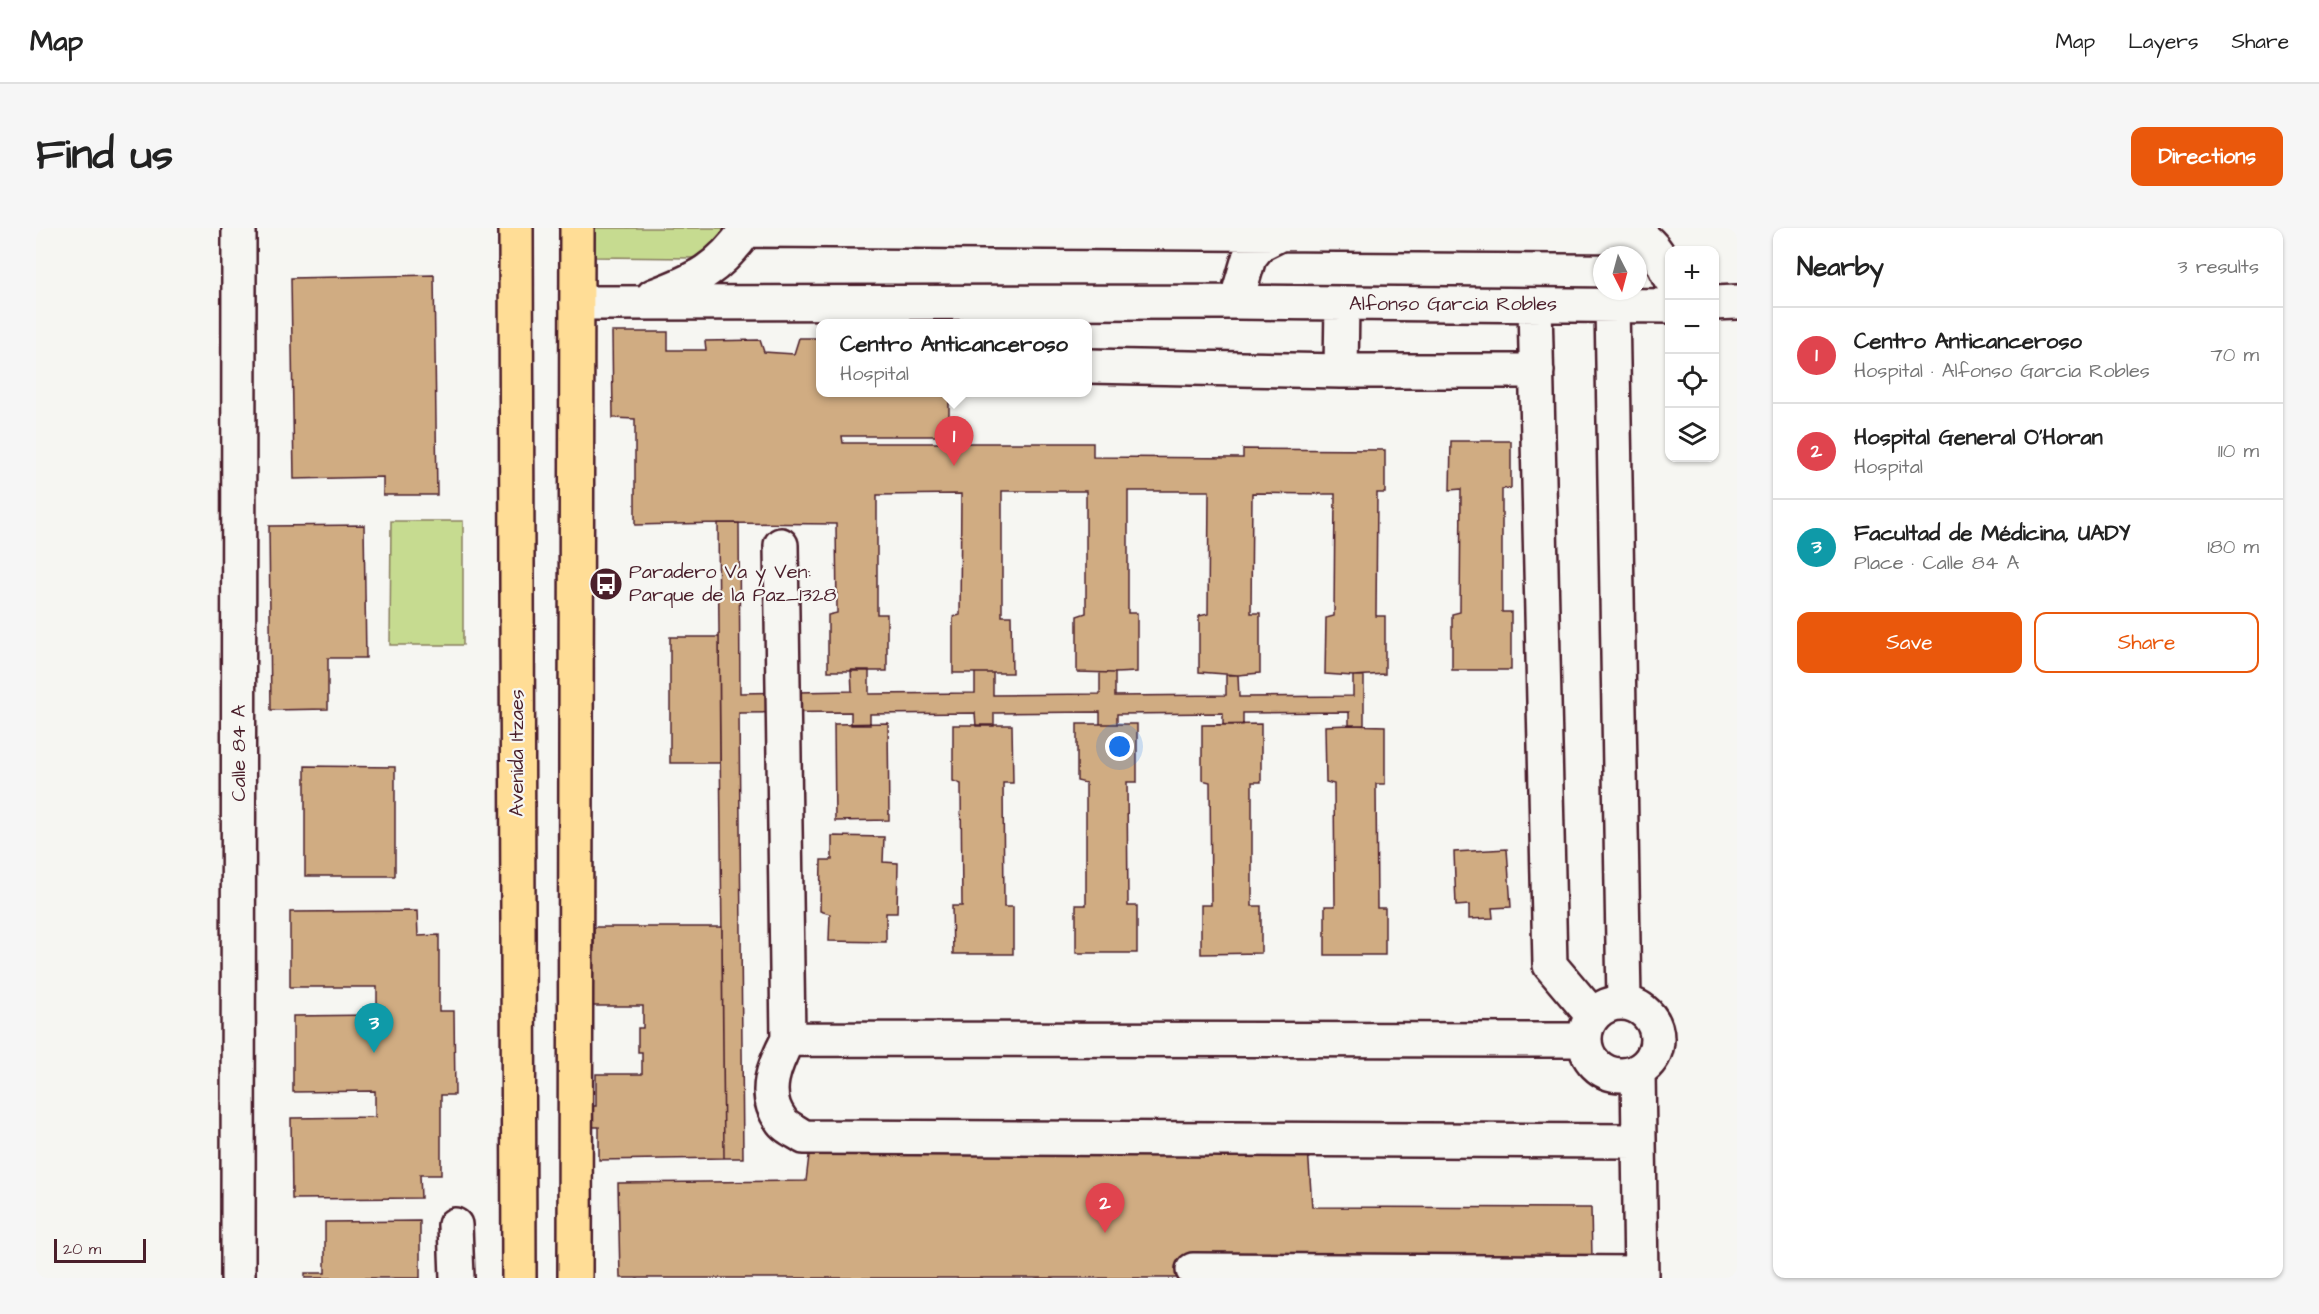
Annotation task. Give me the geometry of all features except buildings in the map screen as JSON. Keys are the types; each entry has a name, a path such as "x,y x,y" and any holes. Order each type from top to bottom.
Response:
{"main road":[{"name":"Avenida Itzaes","path":"516,228 519,1278"},
{"path":"575,1278 577,228"}],"street":[{"name":"Calle 84 A","path":"238,1278 239,228"},
{"name":"Alfonso Garcia Robles","path":"637,302 687,284 708,271 746,230 1115,230 1640,236 1650,242 1665,267"},
{"path":"1236,303 1249,258 1260,244 1282,233"},
{"name":"Alfonso Garcia Robles","path":"577,303 637,302 964,313 1236,303 1665,306"},
{"path":"1719,303 1737,302"},
{"path":"1341,371 1342,303"},
{"path":"1535,305 1550,965 1589,1028"},
{"path":"1612,305 1624,1002"},
{"path":"1092,366 1341,371 1537,371"},
{"path":"781,545 788,1039 773,1067 771,1098 781,1121 804,1137 1639,1141"},
{"path":"1624,1002 1647,1013 1657,1033 1657,1044 1647,1064 1638,1071 1627,1075 1616,1075 1594,1063 1588,1052 1589,1028 1603,1008 1624,1002"},
{"path":"788,1039 1589,1028"},
{"path":"1192,1270 1641,1276 1638,1071"},
{"path":"455,1225 456,1278"}],"green space":[{"path":"594,228 731,228 707,256 693,258 594,257"},
{"path":"391,521 463,521 463,645 390,645"}],"place":[{"name":"Centro Anticanceroso","path":"954,466"},
{"name":"Paradero Va y Ven: Parque de la Paz_1328","path":"606,584"},
{"name":"Facultad de Médicina, UADY","path":"374,1053"},
{"name":"Hospital General O'Horan","path":"1105,1233"}]}
